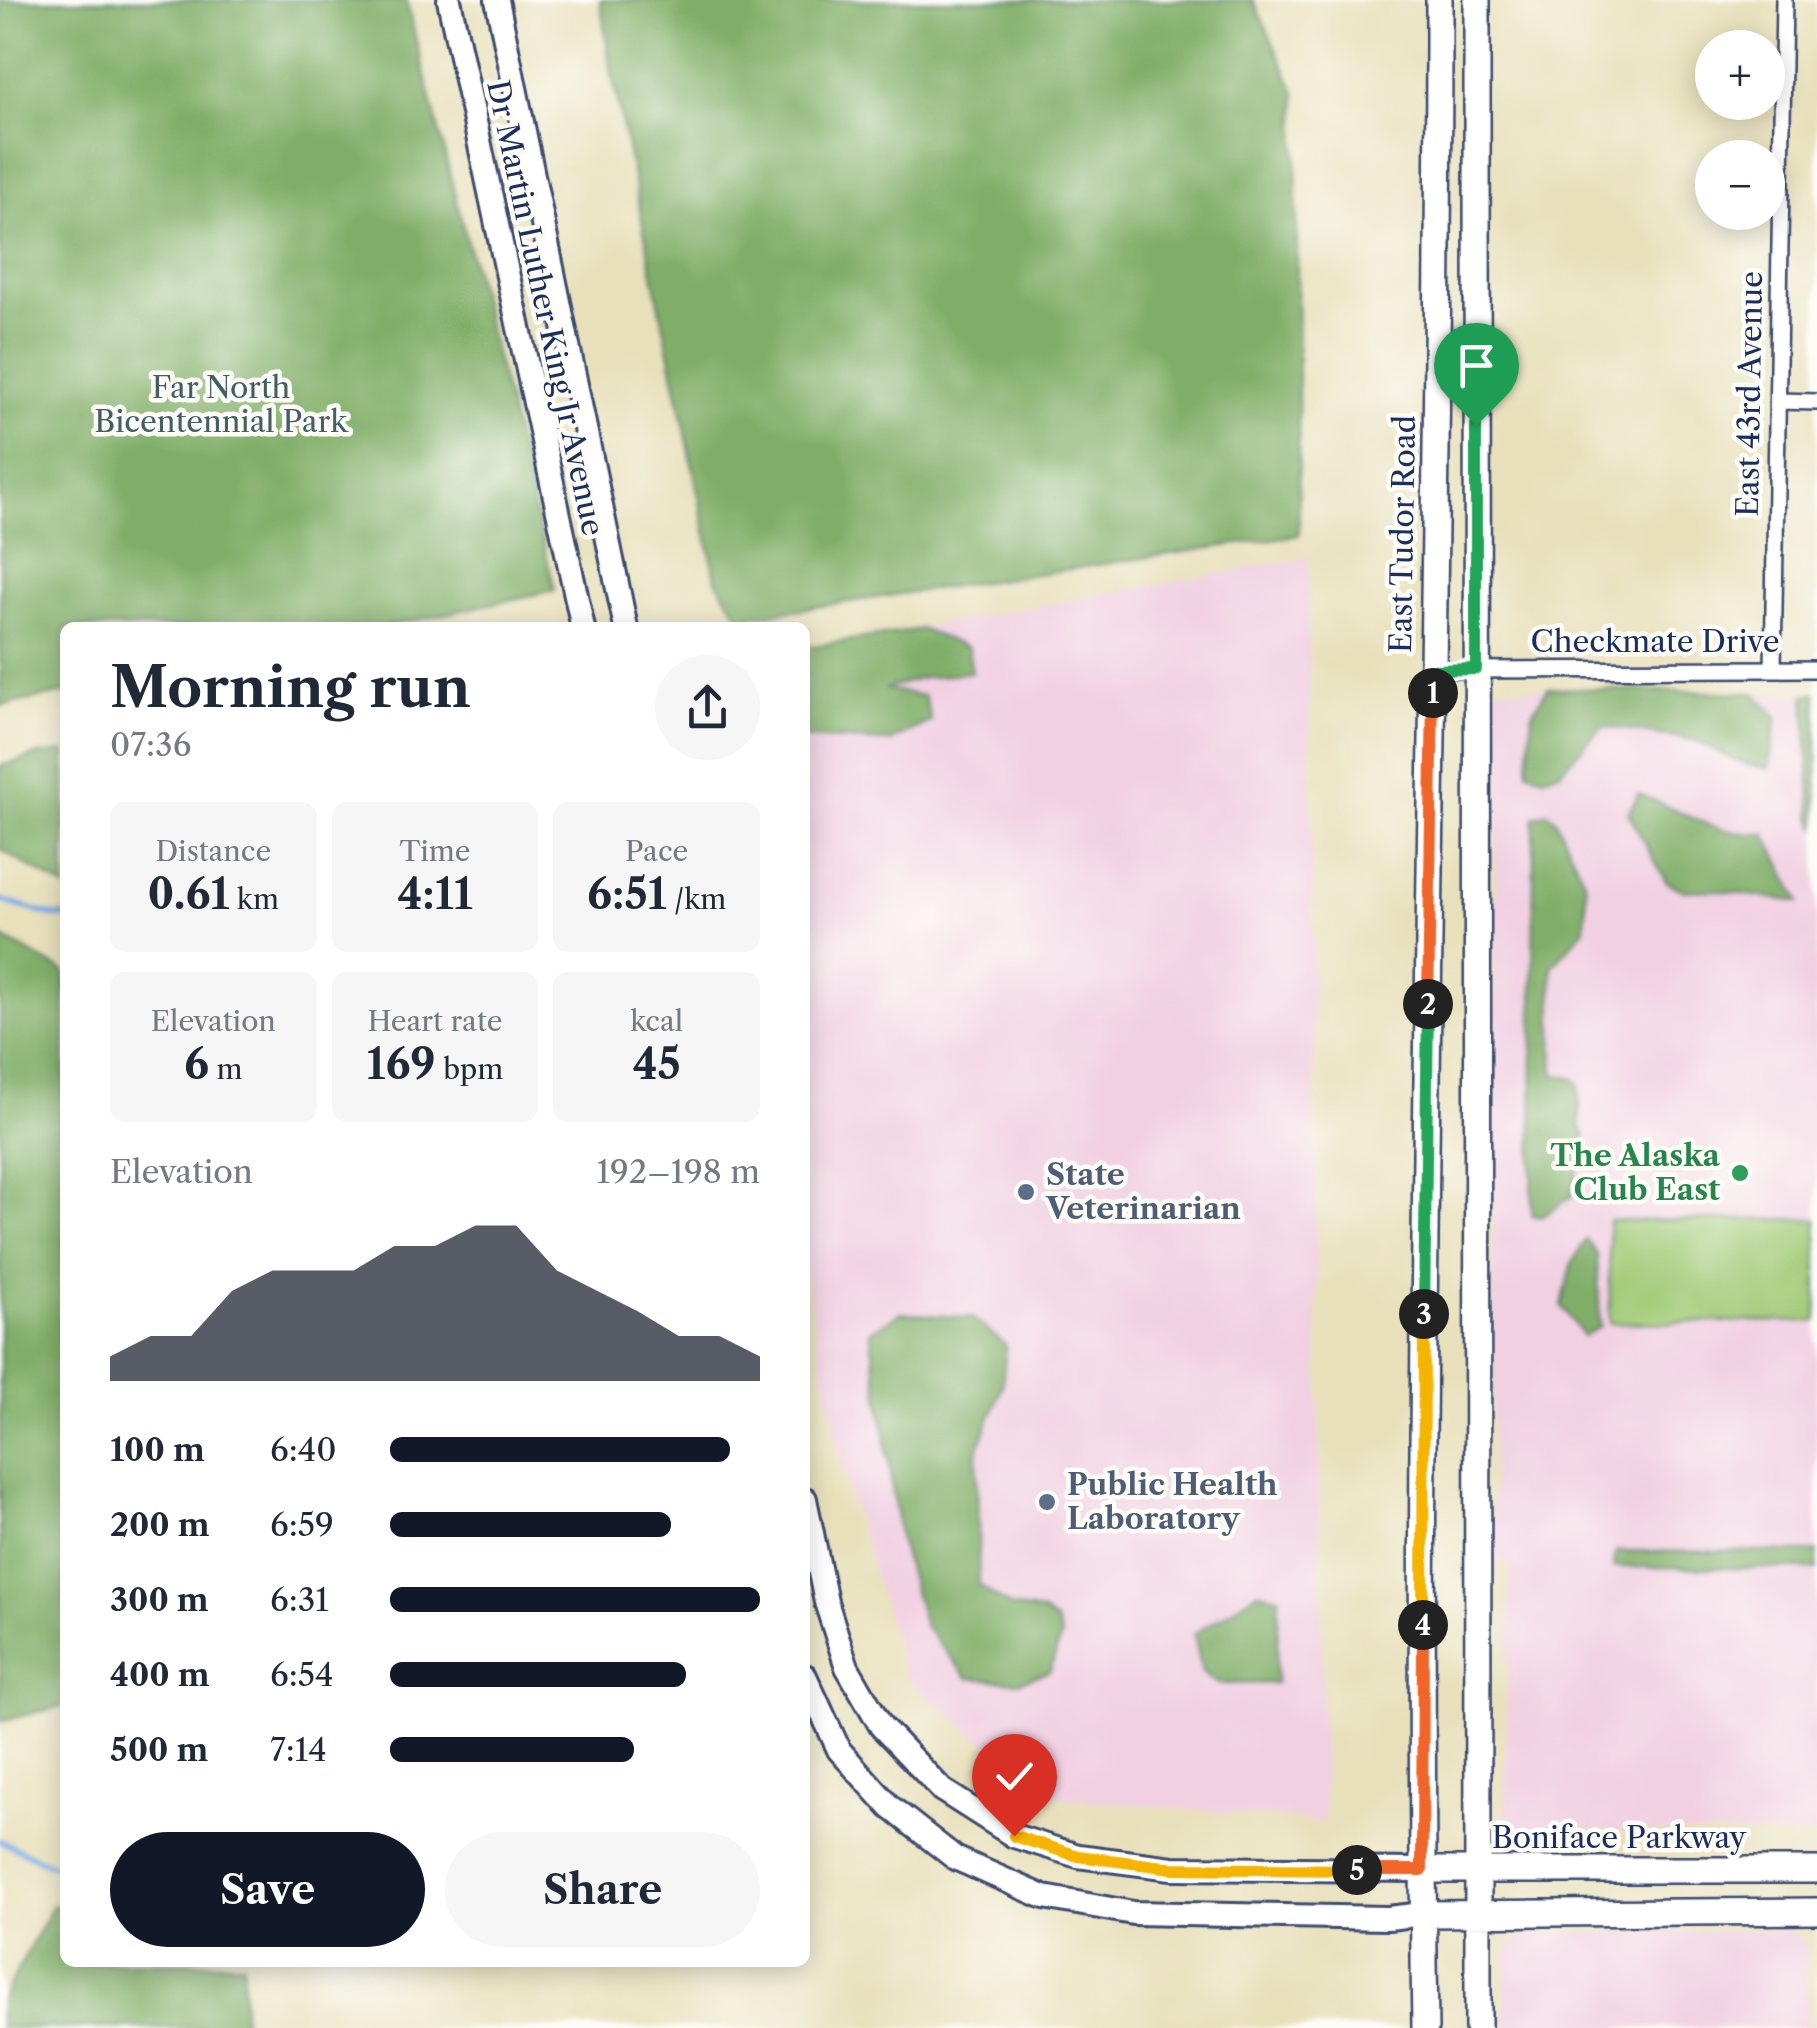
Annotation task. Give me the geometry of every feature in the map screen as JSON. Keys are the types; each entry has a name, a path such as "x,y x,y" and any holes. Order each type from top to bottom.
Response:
{"main road":[{"name":"East Tudor Road","path":"1425,2028 1424,1294 1439,310 1439,0"},
{"path":"1477,0 1478,2028"},
{"name":"Boniface Parkway","path":"1422,1870 1817,1870"},
{"path":"1423,1914 1817,1911"}],"street":[{"name":"Dr Martin Luther King Jr Avenue","path":"449,0 581,622"},
{"name":"Dr Martin Luther King Jr Avenue","path":"497,0 625,622"},
{"name":"East 43rd Avenue","path":"1774,669 1784,0"},
{"path":"1778,401 1817,402"},
{"name":"Checkmate Drive","path":"1433,670 1817,669"},
{"path":"810,1524 826,1602 842,1651 881,1726 942,1790 1014,1836 1078,1856 1172,1868 1422,1870"},
{"path":"810,1687 839,1750 890,1807 955,1858 1044,1897 1133,1913 1388,1918 1423,1914"}],"shaded area":[{"path":"1308,557 1324,1822 1054,1797 906,1679 844,1475 810,1302 810,647"},
{"path":"1496,687 1805,695 1812,818 1817,827 1817,1836 1504,1828 1510,1567 1492,1553"},
{"path":"1786,1930 1806,1945 1808,2028 1505,2028 1506,1949 1528,1933"}],"green space":[{"name":"Far North Bicentennial Park","path":"0,0 406,0 555,590 408,622 60,622 60,694 0,706"},
{"path":"600,0 1253,0 1296,93 1299,535 741,618 716,580"},
{"path":"921,629 968,648 972,672 918,679 885,689 924,696 931,721 889,742 810,738 810,646"},
{"path":"1548,688 1755,693 1778,717 1769,768 1743,764 1694,740 1603,726 1560,771 1544,777 1528,771 1532,713"},
{"path":"1817,693 1817,827 1812,818 1805,695"},
{"path":"60,753 60,885 0,849 0,766"},
{"path":"1639,794 1716,827 1766,834 1800,902 1713,890 1684,891 1666,881 1628,813"},
{"path":"1547,812 1555,818 1586,885 1585,928 1552,967 1554,1074 1579,1084 1580,1127 1585,1136 1572,1196 1541,1217 1532,1215 1534,817"},
{"path":"0,936 60,969 60,1707 0,1721"},
{"path":"1817,1219 1817,1321 1610,1323 1609,1221"},
{"path":"1586,1239 1597,1255 1600,1327 1583,1336 1562,1306 1571,1265"},
{"path":"901,1313 972,1318 1006,1345 1002,1387 977,1452 979,1585 1011,1607 1042,1612 1056,1622 1061,1636 1050,1671 1018,1682 968,1678 924,1626 900,1542 870,1331"},
{"path":"1616,1551 1817,1552 1817,1569 1614,1567"},
{"path":"1258,1592 1279,1596 1276,1683 1218,1684 1202,1672 1194,1634"},
{"path":"53,1905 60,1907 60,1967 243,1967 243,2028 0,2028 0,2002"}],"waterway":[{"path":"0,900 60,916"},
{"path":"0,1841 60,1869"}],"place":[{"name":"The Alaska Club East","path":"1740,1173"},
{"name":"State Veterinarian","path":"1026,1192"},
{"name":"Public Health Laboratory","path":"1047,1502"}],"route":[{"path":"1014,1836 1078,1856 1172,1868 1422,1870 1424,1294 1433,670 1476,669 1476,425"}]}
